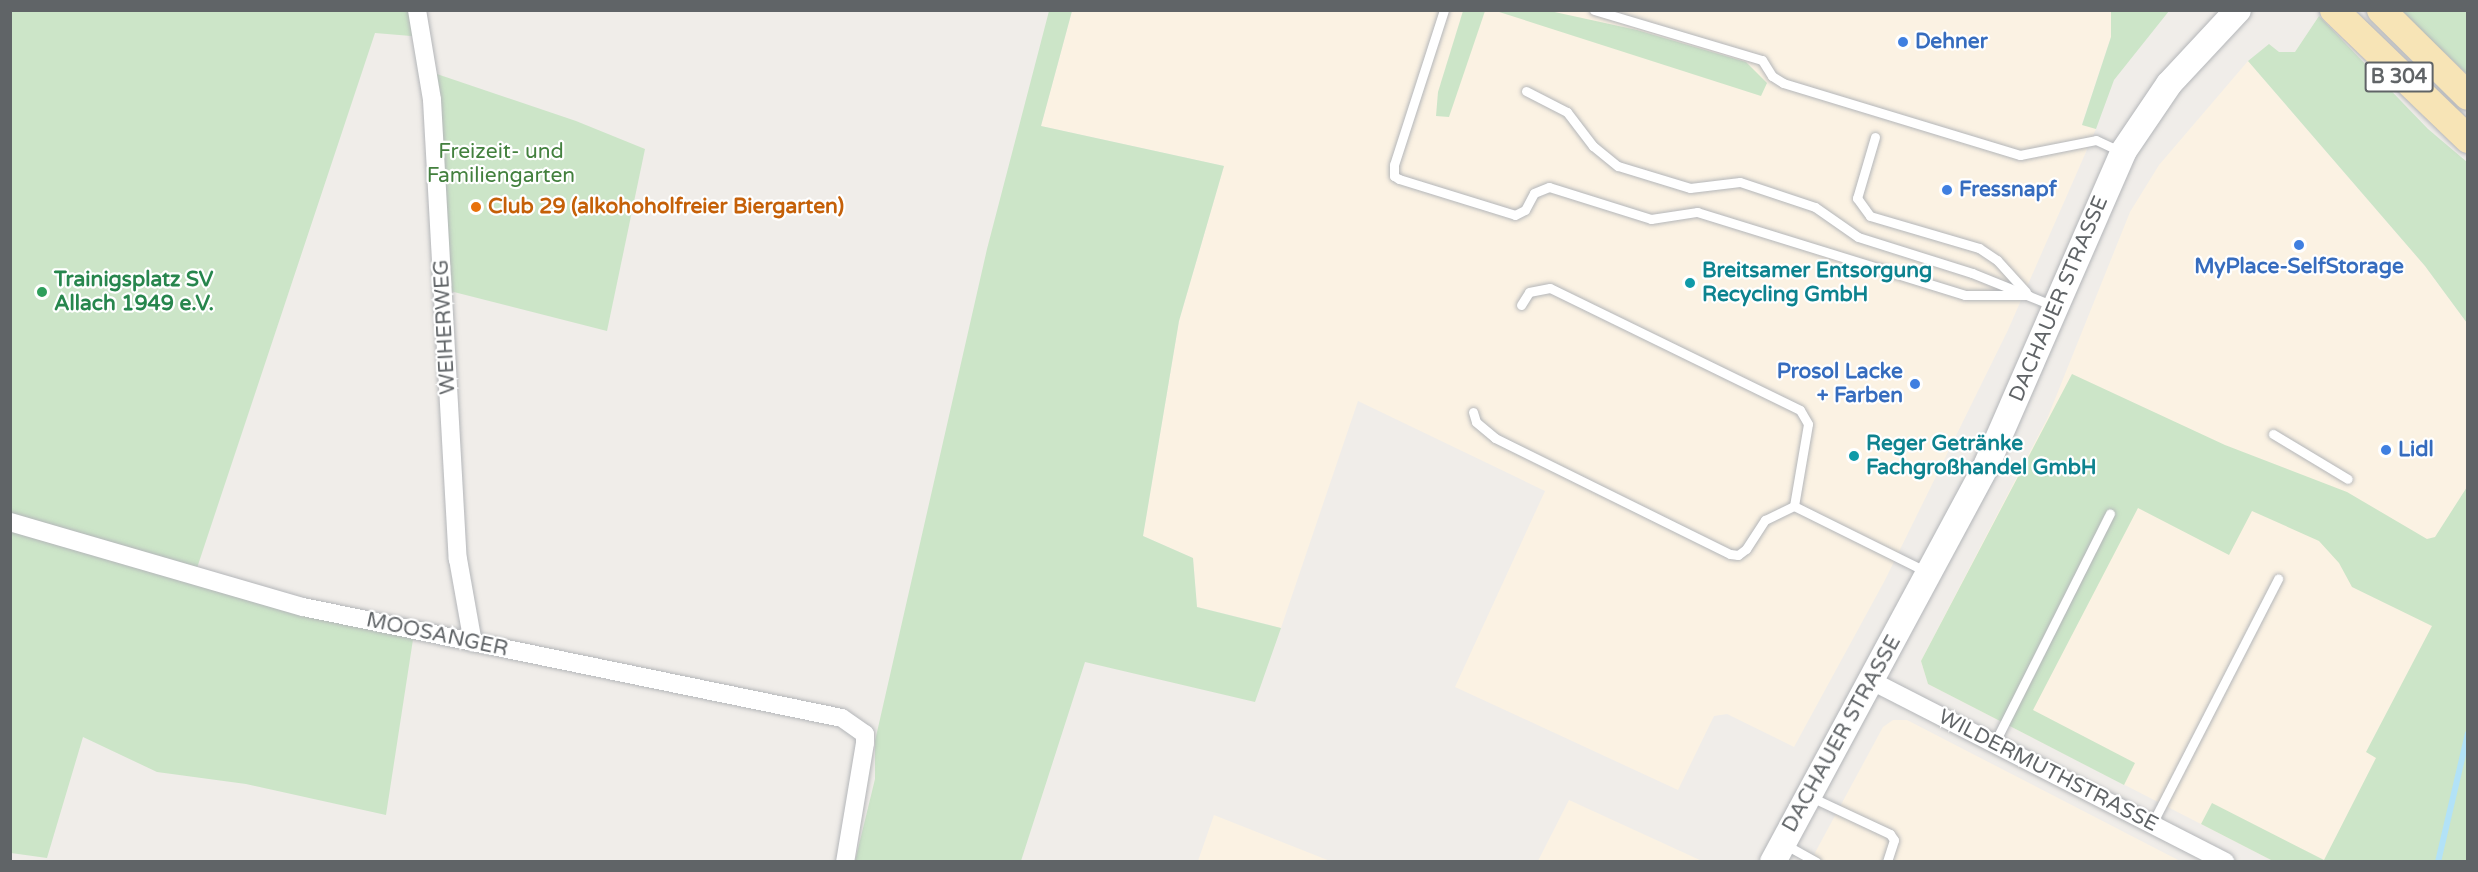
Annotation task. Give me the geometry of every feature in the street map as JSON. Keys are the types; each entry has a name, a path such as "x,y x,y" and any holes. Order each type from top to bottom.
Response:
{"main road":[{"name":"DACHAUER STRASSE","path":"1778,852 1987,464 2123,152 2169,84 2238,10"},
{"name":"B 304","path":"2334,10 2468,140"},
{"name":"B 304","path":"2381,10 2468,96"}],"street":[{"name":"WEIHERWEG","path":"417,10 432,100 458,559 473,643"},
{"name":"MOOSANGER","path":"10,522 303,607 842,718 856,724 865,734 845,861"},
{"name":"WILDERMUTHSTRASSE","path":"1872,681 2225,861"}],"lane":[{"path":"1444,10 1394,165 1394,176 1399,179 1515,215 1525,210 1534,194 1549,187 1651,219 1697,212 1965,295 2028,295"},
{"path":"1594,10 1762,60 1772,76 1783,83 2020,155 2096,140 2123,152"},
{"path":"1526,91 1568,112 1593,146 1618,166 1690,188 1740,182 1815,207 1858,237 2028,295 2056,307"},
{"path":"1875,137 1857,198 1870,216 1979,248 1997,260 2028,295"},
{"path":"1521,305 1529,292 1550,288 1800,410 1808,424 1794,506"},
{"path":"1473,412 1476,422 1495,438 1730,554 1738,555 1746,549 1765,520 1794,506"},
{"path":"2273,434 2348,479"},
{"path":"1794,506 1929,573"},
{"path":"1994,744 2110,513"},
{"path":"2152,824 2278,579"},
{"path":"1809,796 1890,834 1894,840 1887,861"},
{"path":"1778,852 1816,861"}],"shaded area":[{"path":"1072,11 2111,11 2111,37 2082,124 2096,129 2008,330 1885,580 1794,747 1727,714 1714,716 1678,790 1455,687 1545,491 1358,401 1281,628 1197,607 1193,558 1143,536 1179,321 1224,166 1041,126"},
{"path":"2248,61 2425,266 2467,323 2467,673 2424,861 2273,861 1928,684 1921,661 2047,419 2130,212 2159,165"},
{"path":"1893,720 1907,720 2180,861 1810,862 1883,727"},
{"path":"1569,800 1702,861 1538,861"},
{"path":"1214,815 1330,861 1198,861"}],"green space":[{"path":"11,11 417,11 423,37 375,33 196,571 414,633 386,815 246,784 157,772 83,737 47,858 11,853"},
{"path":"1049,11 1072,11 1041,126 1224,166 1179,321 1143,536 1193,558 1197,607 1281,628 1255,702 1085,662 1021,861 855,861 875,779 875,741 987,249"},
{"path":"1463,11 1485,11 1449,117 1436,116 1438,92"},
{"path":"1496,11 1550,11 1637,30 1746,62 1767,83 1761,96"},
{"path":"2111,11 2169,11 2114,80 2096,129 2082,125 2111,37"},
{"path":"2400,11 2467,11 2467,74"},
{"path":"2319,16 2428,129 2467,162 2467,323 2425,266 2248,61 2269,44 2279,52 2295,52"},
{"name":"Freizeit- und Familiengarten","path":"428,71 576,121 645,149 607,331 446,290"},
{"path":"2072,374 2225,445 2347,492 2427,539 2435,537 2467,487 2467,861 2273,861 2201,824 2212,803 2324,860 2376,758 2366,752 2432,626 2352,587 2339,563 2319,541 2252,511 2229,555 2138,508 2033,710 2135,763 2124,785 1928,684 1921,661"}],"waterway":[{"path":"2438,862 2468,733"}],"place":[{"name":"Dehner","path":"1903,42"},
{"name":"Fressnapf","path":"1947,190"},
{"name":"Club 29 (alkohoholfreier Biergarten)","path":"476,207"},
{"name":"MyPlace-SelfStorage","path":"2299,245"},
{"name":"Breitsamer Entsorgung Recycling GmbH","path":"1690,283"},
{"name":"Trainigsplatz SV Allach 1949 e.V.","path":"42,292"},
{"name":"Prosol Lacke + Farben","path":"1915,384"},
{"name":"Lidl","path":"2386,450"},
{"name":"Reger Getränke Fachgroßhandel GmbH","path":"1854,456"}]}
